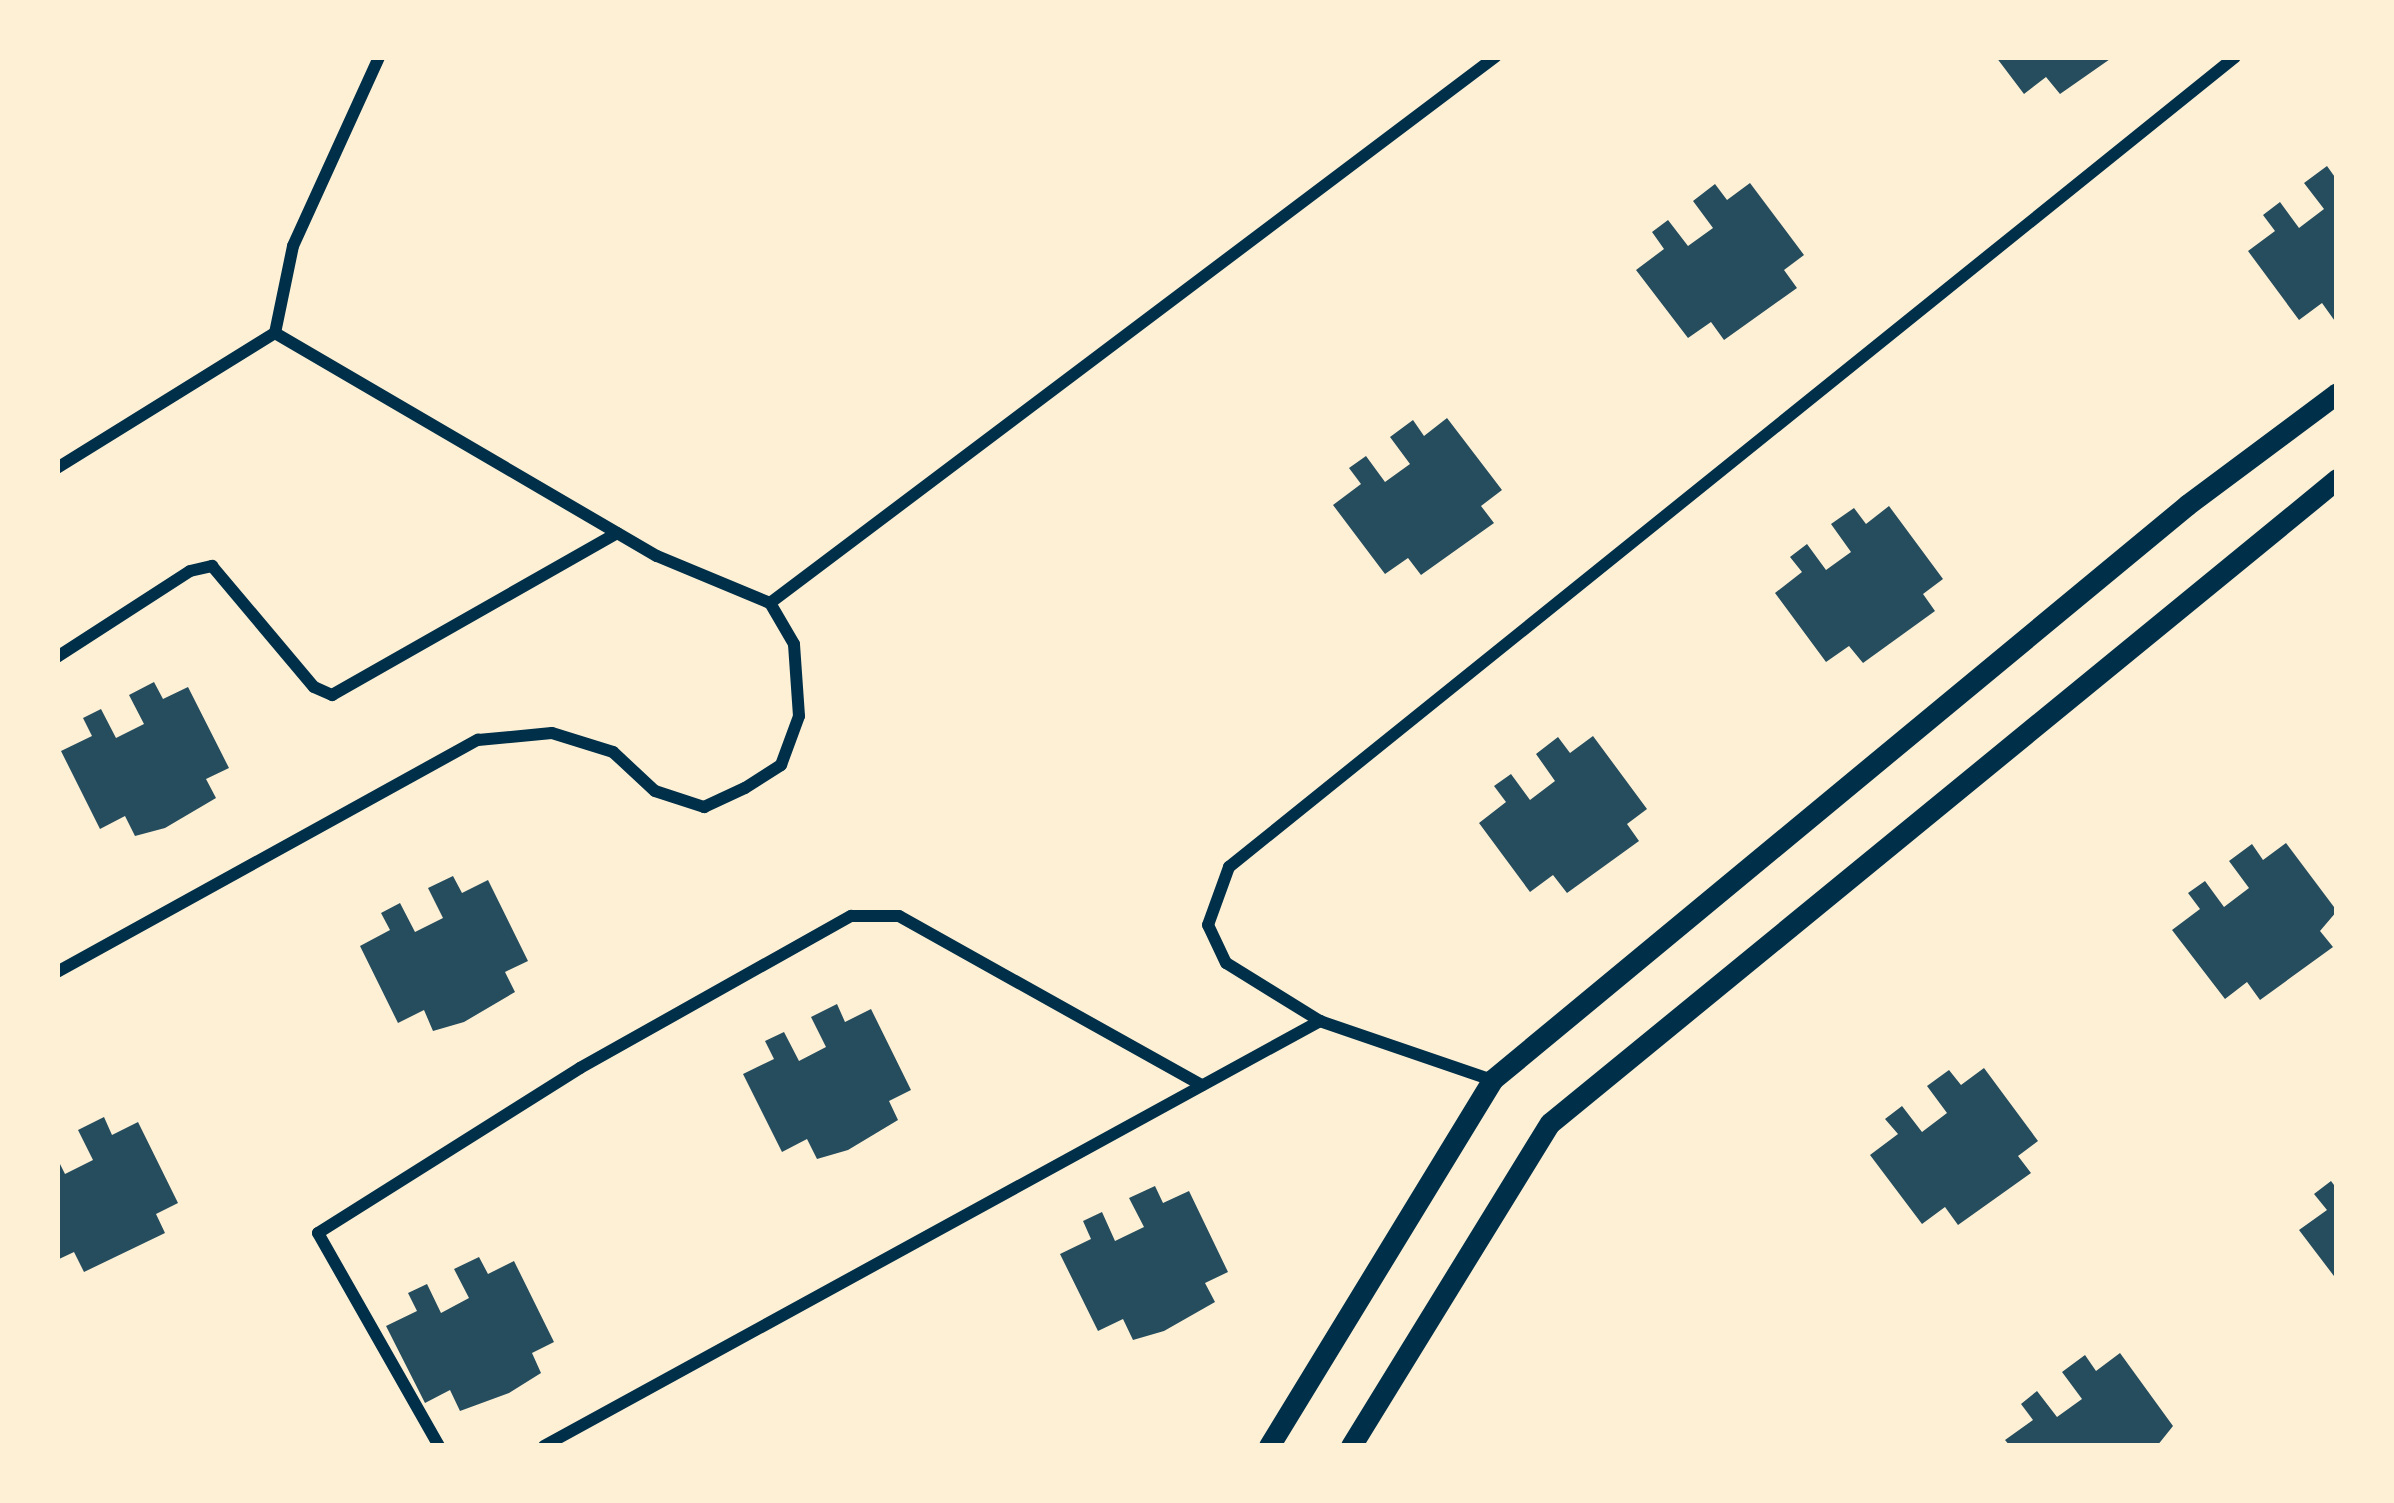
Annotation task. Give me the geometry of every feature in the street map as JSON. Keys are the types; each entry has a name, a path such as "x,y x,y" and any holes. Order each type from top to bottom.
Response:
{"street":[{"path":"57,468 275,333 293,246 379,57"},
{"path":"770,603 1495,57"},
{"path":"1492,1081 1320,1021 1226,963 1208,925 1229,868 2235,57"},
{"path":"57,972 478,740 552,733 613,752 655,791 704,807 781,765 800,716 794,644 770,603 616,533 275,333"},
{"path":"1269,1446 1492,1081 2186,505 2337,393"},
{"path":"1352,1446 1550,1123 2337,479"},
{"path":"57,657 190,571 212,566 314,687 332,695 616,533"},
{"path":"439,1446 318,1233 580,1068 851,916 899,916 1202,1085"},
{"path":"544,1446 1320,1021"}],"building":[{"path":"1996,57 2113,57 2060,94 2046,77 2024,94"},
{"path":"2327,166 2337,180 2337,324 2322,303 2299,320 2248,251 2275,231 2263,215 2280,202 2299,228 2324,209 2304,183"},
{"path":"1750,183 1804,255 1784,270 1797,288 1724,340 1711,322 1688,338 1636,270 1664,249 1652,232 1668,220 1688,246 1713,228 1693,201 1715,184 1727,200"},
{"path":"1447,418 1502,490 1481,506 1494,523 1421,575 1408,558 1385,574 1333,505 1361,484 1349,468 1366,456 1385,482 1410,464 1390,437 1413,420 1424,436"},
{"path":"1889,506 1943,579 1923,594 1935,611 1863,663 1849,646 1826,662 1775,593 1802,572 1790,557 1807,544 1826,570 1851,552 1831,524 1854,508 1866,524"},
{"path":"154,682 163,699 188,687 229,768 206,779 216,798 165,828 135,836 125,816 100,829 61,751 92,736 83,718 101,709 116,738 144,724 129,695"},
{"path":"1593,736 1647,809 1627,824 1639,841 1567,893 1553,875 1530,892 1479,823 1506,802 1494,786 1511,774 1530,800 1555,781 1536,754 1558,737 1570,753"},
{"path":"2286,843 2337,911 2320,931 2333,947 2260,1000 2247,982 2225,999 2172,930 2200,909 2188,893 2205,881 2224,907 2249,888 2229,861 2252,844 2263,860"},
{"path":"453,876 462,893 488,880 528,961 505,972 515,992 464,1022 433,1031 424,1010 398,1023 360,946 390,930 381,913 400,903 415,932 443,918 428,888"},
{"path":"837,1004 845,1022 871,1009 911,1090 889,1101 898,1120 848,1150 817,1159 807,1139 782,1152 743,1074 774,1059 765,1041 784,1032 799,1061 826,1047 811,1017"},
{"path":"1984,1068 2038,1141 2018,1156 2031,1173 1958,1225 1945,1207 1922,1224 1870,1155 1898,1134 1885,1119 1902,1106 1922,1132 1947,1113 1927,1086 1949,1070 1961,1085"},
{"path":"104,1117 112,1135 138,1122 178,1203 156,1214 165,1233 84,1272 74,1252 57,1260 57,1158 65,1174 93,1160 78,1130"},
{"path":"2331,1181 2337,1189 2337,1280 2299,1230 2327,1210 2314,1194"},
{"path":"1155,1186 1163,1203 1189,1191 1228,1272 1205,1283 1215,1302 1164,1331 1133,1340 1123,1319 1098,1331 1060,1254 1091,1239 1083,1221 1102,1212 1115,1241 1144,1227 1129,1198"},
{"path":"479,1257 488,1274 514,1261 554,1342 532,1353 541,1373 509,1393 460,1411 450,1390 425,1403 386,1326 417,1311 408,1293 427,1284 441,1313 469,1298 454,1269"},
{"path":"2120,1353 2173,1426 2157,1446 2010,1446 2005,1440 2033,1420 2021,1404 2037,1391 2057,1417 2082,1399 2062,1372 2085,1355 2096,1371"}]}
